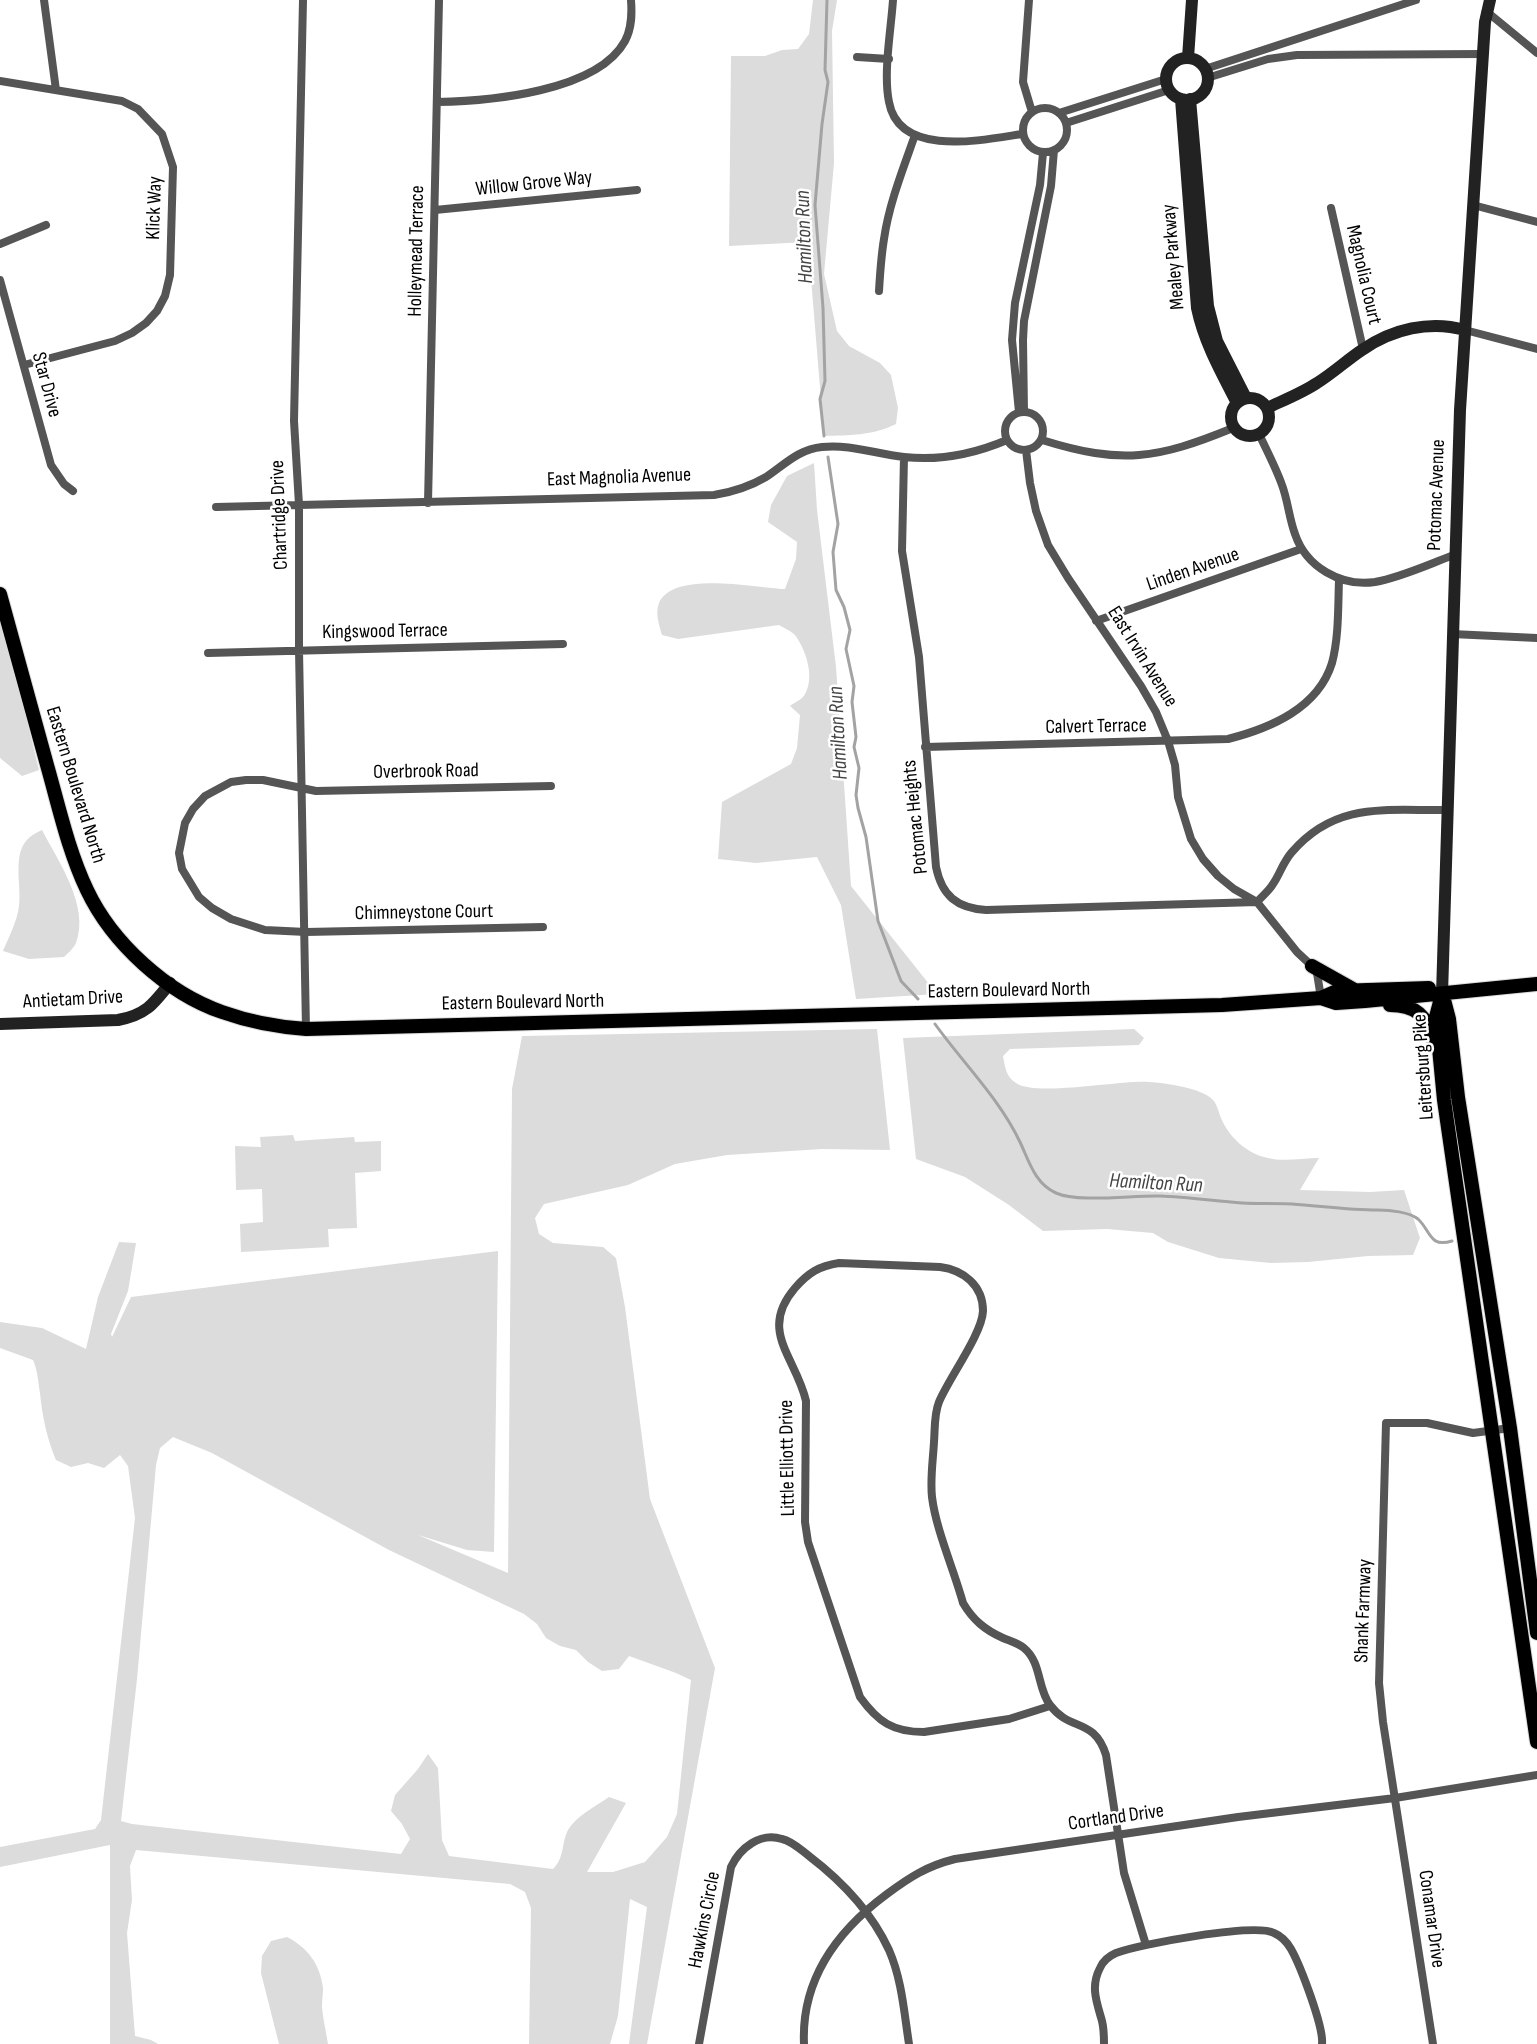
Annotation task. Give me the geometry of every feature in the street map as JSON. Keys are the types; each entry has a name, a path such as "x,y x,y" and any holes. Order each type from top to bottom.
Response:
{"main road":[{"name":"Eastern Boulevard North","path":"0,594 69,844 88,892 103,918 122,943 146,967 189,997 220,1012 250,1021 278,1027 306,1029 1222,1005 1321,998 1337,991 1426,987 1442,993"},
{"path":"1312,966 1355,990"},
{"path":"1442,993 1537,984"},
{"name":"Eastern Boulevard North","path":"1321,998 1336,1003 1442,993"},
{"name":"Leitersburg Pike","path":"1442,993 1436,1017 1444,1100 1537,1742"},
{"name":"Leitersburg Pike","path":"1442,993 1449,1019 1458,1097 1510,1428 1537,1633"},
{"path":"1365,1001 1372,1005 1399,1005 1416,1010 1429,1025 1444,1100"}],"street":[{"path":"44,0 56,90"},
{"name":"Chartridge Drive","path":"303,0 294,421 299,505 299,650 306,1029"},
{"name":"Holleymead Terrace","path":"428,503 439,0"},
{"path":"437,102 473,101 529,93 567,81 597,68 610,60 626,39 632,14 631,0"},
{"path":"893,0 887,84 891,112 897,122 915,135 937,141 965,141 1022,134"},
{"path":"1029,0 1023,82 1032,112"},
{"path":"1188,58 1192,0"},
{"path":"1206,73 1416,0"},
{"path":"1488,5 1537,53"},
{"name":"Potomac Avenue","path":"1442,993 1454,555 1465,330 1488,5"},
{"path":"1206,73 1288,56 1483,54"},
{"path":"857,57 889,59"},
{"path":"1188,58 1200,63 1206,73 1203,92 1197,97 1186,99 1174,96 1167,85 1167,70 1179,59 1188,58"},
{"name":"Klick Way","path":"0,81 122,101 138,109 162,134 173,167 170,275 165,296 157,311 146,323 115,341 24,365"},
{"path":"1059,113 1167,85"},
{"path":"1066,123 1167,85"},
{"name":"Mealey Parkway","path":"1186,99 1197,308 1208,345 1241,401"},
{"path":"1046,108 1059,113 1066,123 1065,140 1054,150 1043,153 1034,150 1026,143 1022,134 1023,125 1032,112 1046,108"},
{"path":"879,291 888,219 915,135"},
{"path":"1022,412 1024,321 1051,186 1054,150"},
{"path":"1022,412 1012,340 1014,312 1040,185 1043,153"},
{"name":"Willow Grove Way","path":"435,210 637,190"},
{"path":"1473,205 1537,222"},
{"name":"Magnolia Court","path":"1331,208 1363,349"},
{"path":"0,244 46,225"},
{"name":"Star Drive","path":"0,280 51,465 64,484 73,491"},
{"path":"1267,408 1315,385 1363,349 1396,332 1413,328 1448,326 1537,349"},
{"path":"1254,399 1262,402 1267,408 1268,423 1259,434 1252,437 1245,436 1233,428 1230,420 1232,411 1241,401 1254,399"},
{"path":"1022,412 1037,416 1043,427 1042,440 1033,448 1019,450 1007,440 1006,424 1011,417 1022,412"},
{"path":"1042,440 1075,450 1106,456 1129,457 1177,449 1233,428"},
{"path":"1259,434 1282,483 1294,532 1301,549 1325,571 1339,580 1358,582 1380,580 1454,555"},
{"name":"East Magnolia Avenue","path":"216,507 714,495 750,486 804,451 820,447 841,447 904,457 941,458 961,456 1007,440"},
{"name":"East Irvin Avenue","path":"1026,450 1036,511 1048,545 1156,712 1175,765 1178,797 1191,839 1203,859 1218,876 1234,889 1257,902"},
{"name":"Potomac Heights","path":"904,457 902,551 919,657 938,879 944,890 962,905 986,910 1257,902"},
{"name":"Linden Avenue","path":"1096,621 1301,549"},
{"name":"Calvert Terrace","path":"925,747 1228,739 1268,727 1303,705 1316,692 1326,676 1332,662 1335,641 1339,580"},
{"path":"1452,634 1537,638"},
{"name":"Kingswood Terrace","path":"208,653 563,644"},
{"path":"302,789 263,780 231,782 217,788 205,796 193,809 185,823 179,853 189,884 212,908 249,926 266,930 306,932"},
{"name":"Overbrook Road","path":"302,789 316,791 551,786"},
{"path":"1321,998 1317,973 1257,902 1272,886 1282,864 1307,837 1337,819 1368,811 1447,810"},
{"name":"Chimneystone Court","path":"306,932 543,927"},
{"name":"Antietam Drive","path":"0,1024 118,1020 133,1017 146,1011 170,983"},
{"name":"Little Elliott Drive","path":"839,1263 952,1268 963,1274 977,1288 983,1310 979,1327 936,1413 932,1499 963,1603 970,1615 992,1633 1017,1644 1031,1656 1044,1697 1050,1706 1009,1719 912,1732 885,1724 875,1716 860,1697 808,1542 805,1522 806,1401 803,1386 782,1341 779,1326 779,1317 791,1292 804,1277 823,1265 839,1263"},
{"name":"Shank Farmway","path":"1395,1798 1378,1676 1386,1423 1427,1423 1473,1433 1492,1430"},
{"path":"1492,1430 1510,1428"},
{"path":"1050,1706 1065,1720 1091,1731 1099,1738 1106,1755 1124,1873 1146,1946"},
{"name":"Cortland Drive","path":"804,2044 805,2017 816,1976 835,1941 865,1909 910,1876 937,1863 955,1858 1248,1815 1395,1798 1537,1775"},
{"name":"Conamar Drive","path":"1395,1798 1432,2044"},
{"name":"Hawkins Circle","path":"699,2044 729,1876 736,1856 744,1848 766,1837 784,1839 797,1846 839,1881 878,1927 897,1972 909,2044"},
{"path":"1104,2044 1103,2028 1094,1996 1096,1977 1100,1966 1107,1958 1115,1953 1146,1946 1239,1930 1263,1929 1280,1936 1291,1948 1320,2026 1322,2044"}],"shaded area":[{"path":"813,0 837,0 832,31 834,163 824,274 837,331 849,346 880,363 891,375 898,408 896,424 878,431 860,434 824,436 808,242 729,246 731,56 765,56 782,50 798,49 809,34"},
{"path":"814,463 817,510 836,667 851,886 937,994 856,999 841,905 817,857 756,863 718,859 722,802 791,764 797,748 800,715 790,706 805,694 809,672 803,648 795,635 779,625 678,639 662,635 659,623 657,611 659,603 667,593 681,587 716,583 785,589 796,559 797,542 768,522 771,505 787,476"},
{"path":"0,610 39,770 22,776 0,758"},
{"path":"42,830 76,899 79,929 75,945 64,957 29,959 3,951 18,912 20,898 18,870 21,851 24,843 30,837"},
{"path":"877,1029 890,1150 822,1149 727,1155 675,1164 628,1185 544,1204 535,1218 539,1234 553,1243 603,1247 616,1258 625,1307 650,1499 715,1668 647,2044 629,2044 647,1907 630,1899 618,2016 610,2044 529,2044 531,1908 525,1892 510,1884 136,1850 130,1866 132,1900 127,1933 135,2036 158,2044 110,2044 110,1845 0,1867 0,1847 95,1829 101,1820 135,1518 128,1466 120,1455 104,1468 88,1463 71,1467 56,1460 45,1427 38,1376 33,1360 0,1348 0,1322 42,1328 86,1349 98,1297 119,1242 136,1243 128,1291 111,1334 112,1337 131,1297 498,1251 494,1552 467,1550 418,1535 508,1573 512,1089 522,1036","holes":["173,1437 212,1453 389,1550 524,1614 537,1624 546,1638 560,1646 576,1650 602,1671 619,1669 629,1656 691,1680 677,1814 667,1837 645,1862 613,1872 587,1872 626,1803 609,1797 576,1820 568,1830 561,1855 553,1869 449,1856 442,1840 438,1768 428,1754 395,1795 391,1811 402,1824 410,1839 401,1854 121,1821 137,1679 156,1465 160,1448"]},
{"path":"1134,1029 1144,1038 1139,1045 1010,1049 1003,1056 1005,1068 1013,1081 1026,1087 1059,1088 1149,1082 1184,1087 1209,1096 1214,1101 1224,1125 1234,1138 1253,1153 1280,1160 1319,1158 1300,1190 1370,1192 1404,1190 1420,1238 1413,1255 1271,1263 1219,1258 1168,1242 1153,1233 1107,1229 1043,1231 1009,1205 965,1177 916,1159 903,1038"},
{"path":"293,1135 295,1141 354,1137 355,1142 381,1141 381,1171 355,1173 357,1228 328,1229 329,1247 241,1252 240,1224 263,1222 262,1189 236,1190 235,1146 261,1147 260,1137"},
{"path":"287,1937 307,1952 319,1971 323,1988 322,2007 328,2044 279,2044 261,1973 262,1956 271,1941"}],"waterway":[{"name":"Hamilton Run","path":"824,436 820,399 825,381 823,308 815,205 828,82 825,70 827,0"},
{"name":"Hamilton Run","path":"828,457 838,524 833,552 836,590 844,607 850,630 846,649 854,686 852,702 856,737 854,747 859,768 856,795 858,808 866,837 878,921 901,981 918,999"},
{"name":"Hamilton Run","path":"935,1024 1002,1110 1038,1178 1056,1193 1078,1198 1160,1196 1394,1211 1418,1219 1435,1240 1444,1243 1452,1241"}]}
